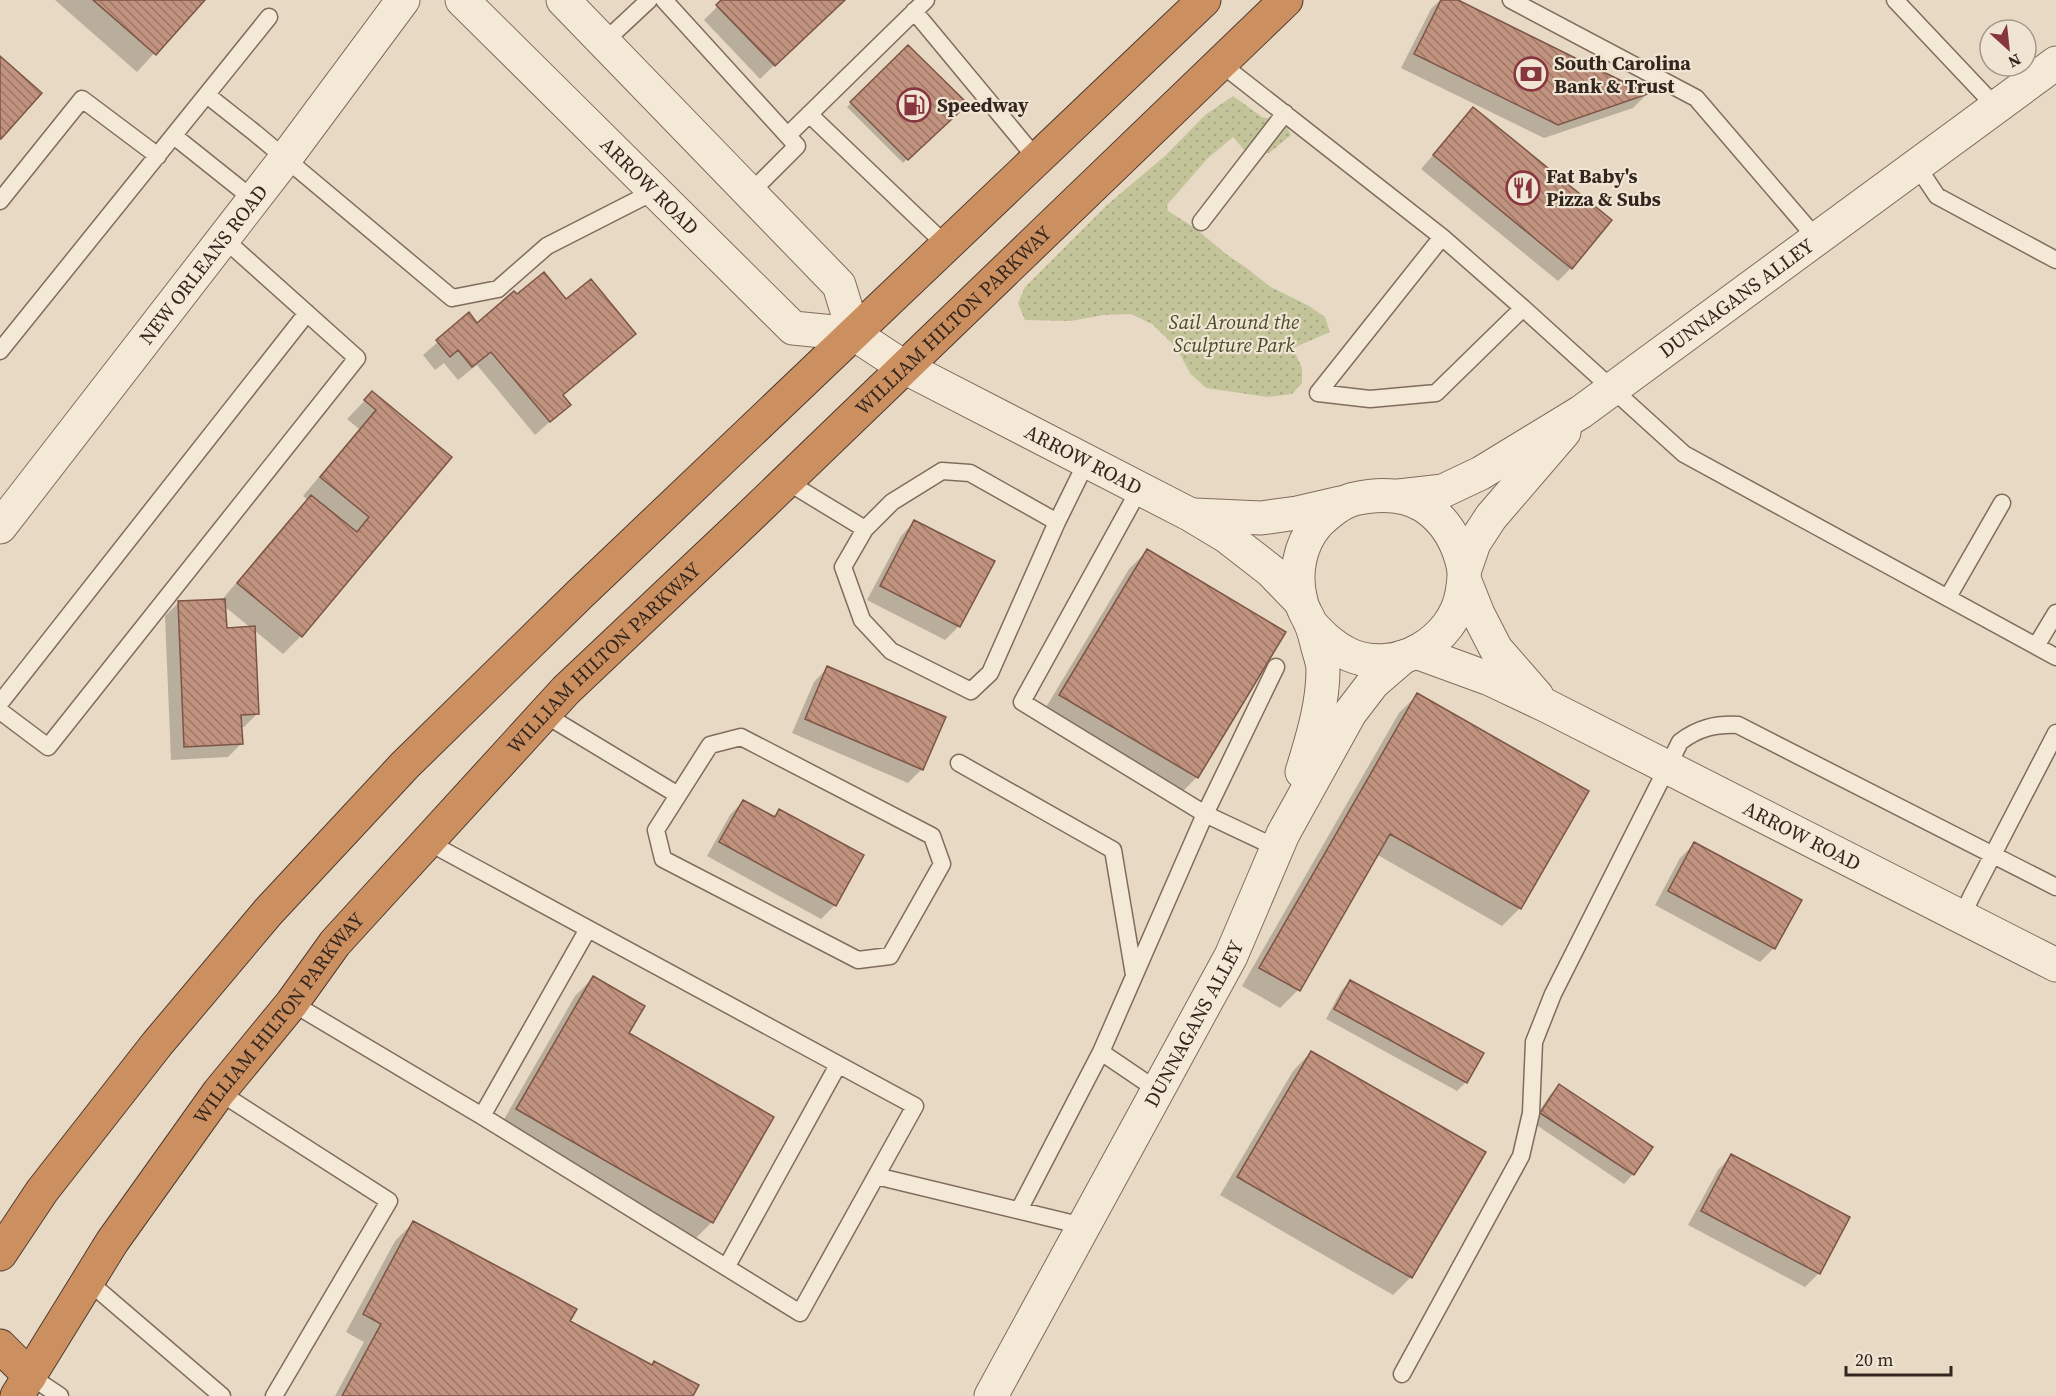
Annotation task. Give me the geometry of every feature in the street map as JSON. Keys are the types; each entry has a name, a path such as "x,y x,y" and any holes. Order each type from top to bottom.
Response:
{"highway":[{"path":"0,1254 42,1191 157,1044 268,912 413,757 579,594 1204,0"},
{"name":"WILLIAM HILTON PARKWAY","path":"23,1386 112,1242 219,1092 292,1003 335,943 574,682 1286,0"},
{"path":"0,1346 23,1386"}],"street":[{"name":"NEW ORLEANS ROAD","path":"0,526 285,159 403,0"},
{"name":"ARROW ROAD","path":"462,0 794,328 854,334 904,367 1191,515 1226,536 1271,570 1306,613"},
{"path":"563,0 839,285 854,334"},
{"name":"DUNNAGANS ALLEY","path":"1399,496 1443,491 1481,473 1581,412 2056,63"},
{"path":"1306,613 1329,643 1352,656 1377,660 1410,655 1435,640 1450,622 1460,602 1464,575 1474,543 1491,517 1581,412"},
{"path":"1191,515 1261,518 1297,513 1374,495 1399,496 1424,506 1444,523 1458,546 1464,575"},
{"path":"1280,841 1318,719 1323,668 1297,578 1300,554 1311,531 1328,513 1349,500"},
{"name":"ARROW ROAD","path":"1464,575 1478,614 1496,649 1547,706"},
{"name":"ARROW ROAD","path":"1410,655 1490,679 1547,706 2056,965"},
{"name":"DUNNAGANS ALLEY","path":"991,1396 1231,956 1280,841 1350,713 1373,683 1410,655"}],"lane":[{"path":"604,42 649,0"},
{"path":"664,0 797,146 750,193"},
{"path":"1511,0 1696,98 1817,239"},
{"path":"1895,0 1996,107"},
{"path":"788,135 920,6 1036,158"},
{"path":"0,351 269,18"},
{"path":"1220,63 1442,237 1684,454 2056,657"},
{"path":"207,95 452,298 498,289 548,246 655,191"},
{"path":"0,201 82,99 158,156"},
{"path":"1201,222 1285,113"},
{"path":"810,114 946,246"},
{"path":"174,136 254,199"},
{"path":"1917,166 1937,196 2056,260"},
{"path":"1442,237 1317,393 1370,399 1436,393 1522,308"},
{"path":"0,711 48,747 357,358 223,238"},
{"path":"0,703 307,313"},
{"path":"1057,522 970,473 942,471 892,502 865,529 843,567 862,620 891,651 970,692 990,673 1057,522 1087,461"},
{"path":"786,481 865,529"},
{"path":"1140,488 1022,702 1205,814 1280,841"},
{"path":"1948,597 2002,503"},
{"path":"2036,646 2056,613"},
{"path":"1019,1210 1101,1052 1205,814 1276,667"},
{"path":"544,714 678,795"},
{"path":"1402,1374 1521,1156 1531,1113 1534,1042 1553,994 1680,742 1692,733 1716,724 1738,725 2056,887"},
{"path":"1962,917 2056,733"},
{"path":"741,737 932,836 942,864 890,956 858,960 663,859 656,830 678,795 710,745 741,737"},
{"path":"959,763 1113,850 1134,976"},
{"path":"292,1003 482,1116 800,1312 915,1106 428,842"},
{"path":"482,1116 588,929"},
{"path":"1101,1052 1157,1090"},
{"path":"727,1266 838,1065"},
{"path":"219,1092 389,1201 274,1396"},
{"path":"876,1176 1083,1226"},
{"path":"88,1282 222,1396"},
{"path":"23,1386 60,1396"}],"green space":[{"name":"Sail Around the Sculpture Park","path":"1233,96 1262,117 1284,122 1291,135 1269,153 1244,150 1233,137 1207,159 1167,205 1168,211 1195,228 1269,286 1309,306 1325,317 1330,332 1293,348 1302,368 1302,383 1292,394 1268,397 1206,388 1190,373 1176,347 1152,324 1131,314 1103,315 1071,321 1025,320 1018,303 1025,287 1107,205 1166,155 1205,115"}],"building":[{"path":"93,0 205,0 156,55"},
{"path":"721,0 845,0 775,66 716,5"},
{"name":"South Carolina Bank & Trust","path":"1441,0 1458,0 1648,94 1558,125 1414,54"},
{"path":"908,45 968,104 908,160 850,102"},
{"path":"0,56 42,93 1,139 0,139"},
{"name":"Fat Baby's Pizza & Subs","path":"1473,107 1612,220 1572,269 1433,155"},
{"path":"544,272 566,299 591,279 636,334 563,395 571,405 550,422 491,352 472,367 458,350 450,357 436,340 469,312 477,323 514,291 517,294"},
{"path":"372,391 452,457 302,637 237,583 311,495 357,532 369,517 320,477 376,410 364,400"},
{"path":"914,520 995,561 960,627 880,586"},
{"path":"1147,549 1286,632 1198,778 1059,695"},
{"path":"225,599 227,628 255,626 259,714 241,715 243,744 184,747 178,601"},
{"path":"827,666 946,717 923,770 805,719"},
{"path":"1417,693 1589,791 1521,909 1390,834 1300,991 1259,968"},
{"path":"743,800 775,817 779,809 864,855 836,906 719,842"},
{"path":"1694,842 1802,900 1775,949 1668,891"},
{"path":"593,976 645,1006 629,1033 774,1117 713,1223 516,1109"},
{"path":"1350,980 1484,1053 1467,1083 1334,1009"},
{"path":"1311,1051 1486,1152 1412,1278 1237,1177"},
{"path":"1559,1084 1653,1147 1634,1175 1540,1113"},
{"path":"1731,1154 1850,1217 1820,1274 1701,1211"},
{"path":"413,1221 577,1309 570,1321 652,1365 654,1361 699,1385 693,1396 342,1396 381,1324 363,1314"}],"place":[{"name":"South Carolina Bank & Trust","path":"1531,74"},
{"name":"Speedway","path":"914,105"},
{"name":"Fat Baby's Pizza & Subs","path":"1523,188"}]}
